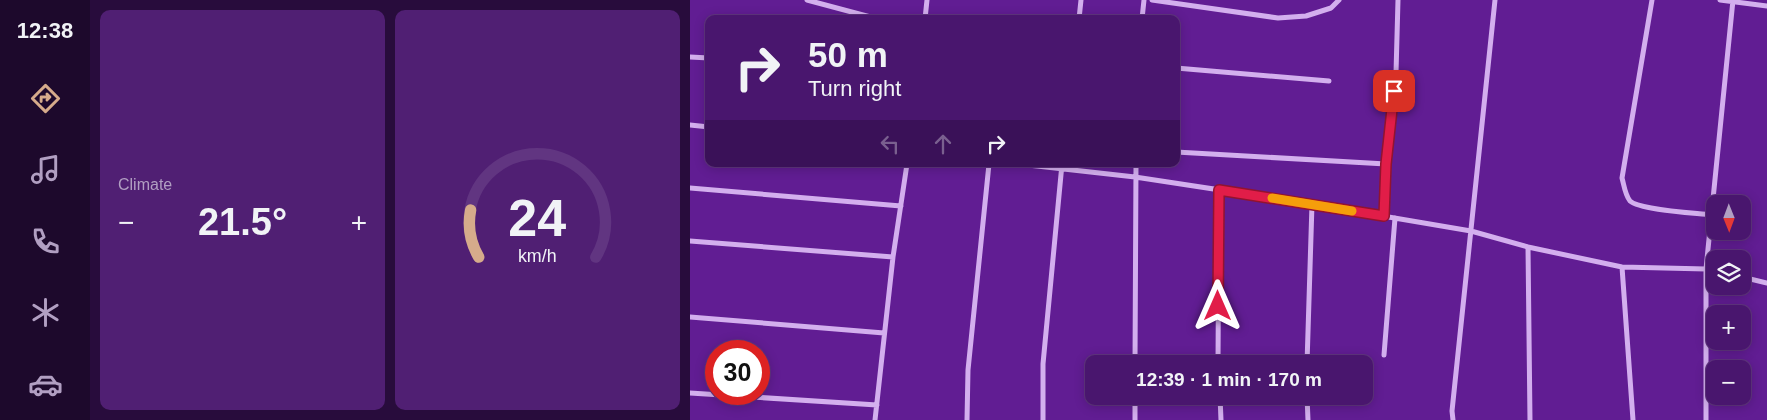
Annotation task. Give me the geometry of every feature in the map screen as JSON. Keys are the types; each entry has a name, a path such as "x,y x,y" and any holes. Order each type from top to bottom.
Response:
{"street":[{"path":"807,0 863,15"},
{"path":"925,15 927,0"},
{"path":"1079,15 1081,0"},
{"path":"1142,15 1144,0"},
{"path":"1152,0 1278,18 1306,16 1331,8 1339,0"},
{"path":"1384,216 1386,164 1396,73 1398,0"},
{"path":"1453,420 1495,0"},
{"path":"1652,0 1622,178 1625,191 1630,201 1641,206 1706,214"},
{"path":"1720,0 1767,6"},
{"path":"1713,195 1733,1"},
{"path":"690,57 705,58"},
{"path":"1180,68 1329,81"},
{"path":"690,125 705,126"},
{"path":"1180,152 1386,164"},
{"path":"875,420 893,257 908,167"},
{"path":"967,420 968,370 989,167"},
{"path":"1043,420 1043,364 1061,167"},
{"path":"1068,167 1312,204 1472,231 1528,247 1622,267 1706,269"},
{"path":"1135,355 1136,167"},
{"path":"690,188 901,206"},
{"path":"1218,355 1219,190"},
{"path":"1306,355 1312,204"},
{"path":"1384,355 1396,218"},
{"path":"690,241 893,257"},
{"path":"1528,247 1530,420"},
{"path":"1622,267 1633,420"},
{"path":"1751,279 1767,283"},
{"path":"1706,295 1706,420"},
{"path":"690,317 884,333"},
{"path":"690,393 877,405"},
{"path":"1135,405 1135,420"},
{"path":"1220,405 1221,420"},
{"path":"1307,405 1308,420"}],"slow traffic":[{"path":"1272,198 1352,211"}],"route":[{"path":"1218,306 1219,190 1384,216 1386,164 1394,91"}]}
